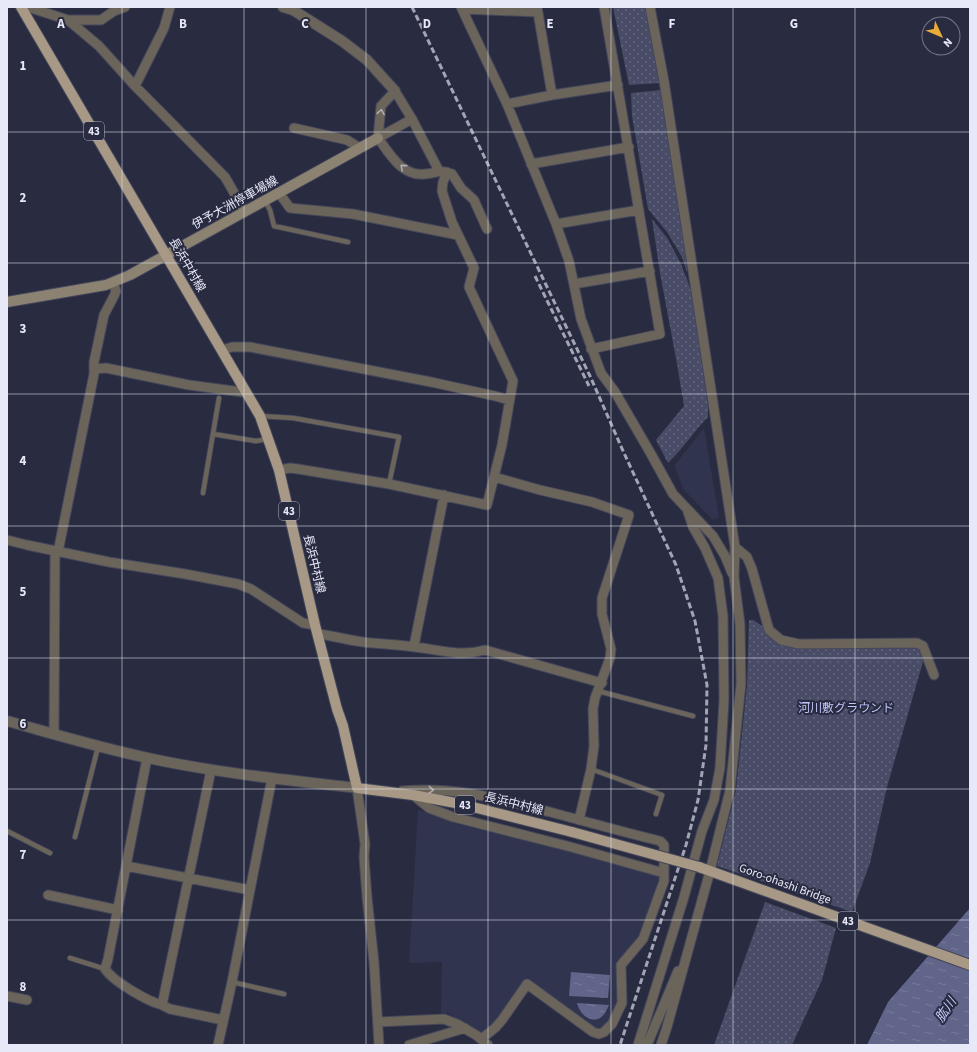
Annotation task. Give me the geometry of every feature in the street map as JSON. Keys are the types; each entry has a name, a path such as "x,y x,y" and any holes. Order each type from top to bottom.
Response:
{"main road":[{"name":"長浜中村線","path":"21,7 260,416 280,470 316,630 343,726 357,788 413,795 461,804 572,832 699,867 726,876"},
{"name":"伊予大洲停車場線","path":"7,302 99,286 114,282 130,275 378,138"},
{"name":"Goro-ohashi Bridge","path":"726,876 970,965"}],"street":[{"path":"28,7 68,20 101,20 114,11 125,7"},
{"path":"134,86 164,28 170,7"},
{"path":"591,349 660,334 604,7"},
{"path":"650,7 664,81 735,547 734,577 740,624 741,684 730,790 710,871 661,1045"},
{"path":"280,470 290,468 298,469 389,484 487,505 502,445 513,381 470,288 474,268 445,205 442,191 443,172 412,119 395,91 367,60 342,41 290,8"},
{"path":"552,95 537,9 461,8 507,104 556,224 569,261 581,319 601,373 615,392 673,494 713,536 725,556 734,577"},
{"path":"68,20 100,46 134,86 225,177 245,212"},
{"path":"507,104 552,95 618,85"},
{"path":"395,91 381,106 378,138 405,171 423,175 443,172 452,174 461,188 474,200 487,229"},
{"path":"378,138 412,119"},
{"path":"294,128 347,140 360,148"},
{"path":"531,164 629,147"},
{"path":"279,193 290,208 353,214 458,235"},
{"path":"556,224 639,210"},
{"path":"574,284 650,271"},
{"path":"54,734 57,552 94,374 94,362 104,315 116,291 114,282"},
{"path":"222,350 232,347 250,347 431,382 510,400"},
{"path":"94,369 106,368 189,385 242,392 245,390"},
{"path":"494,477 540,490 592,502 629,515 602,598 602,614 610,658 592,709 594,746 591,768 579,820"},
{"path":"414,646 444,495"},
{"path":"638,1045 684,897 702,831 714,800 720,768 724,700 723,616 718,578 705,548 692,527 688,511"},
{"path":"7,540 109,562 238,584 251,589 316,630 373,643 414,646 461,654 474,653 484,650 600,687"},
{"path":"735,547 747,557 752,568 769,630 781,640 799,644 917,643 923,646 934,675"},
{"path":"7,722 98,747 147,758 211,770 357,788 365,844 364,857 374,962 379,1045"},
{"path":"147,758 118,910 105,969 109,975 155,1003 170,1009 223,1020"},
{"path":"162,1005 211,770"},
{"path":"218,1045 232,982 272,778"},
{"path":"378,1022 444,1020 465,1028 485,1042 527,984 593,1032 599,1034 612,1024 622,1003 622,965 643,939 664,882 663,843 505,800 469,793 425,789 393,792"},
{"path":"460,818 459,811 461,804 469,793"},
{"path":"413,795 429,808 460,818 571,847 664,874"},
{"path":"126,866 250,890"},
{"path":"48,895 118,910"},
{"path":"647,1045 677,974 687,956"},
{"path":"7,996 28,1000"},
{"path":"409,1045 465,1028"}],"lane":[{"path":"265,201 270,210 274,226 348,242"},
{"path":"203,493 219,398"},
{"path":"260,416 293,418 399,437 389,484"},
{"path":"213,434 256,441 268,439"},
{"path":"600,687 693,716"},
{"path":"75,837 98,747"},
{"path":"591,768 662,795 656,814"},
{"path":"7,831 50,853"},
{"path":"70,958 105,969"},
{"path":"232,982 284,994"}],"shaded area":[{"path":"704,428 719,517 713,520 684,490 674,466"},
{"path":"418,810 457,824 557,848 655,875 661,880 640,937 621,960 619,1001 610,1022 602,1030 595,1029 527,980 487,1032 479,1033 448,1013 441,1013 442,962 409,963"}],"green space":[{"path":"613,7 646,7 661,83 629,85"},
{"path":"662,90 688,257 687,272 682,257 667,232 648,209 632,116 631,93"},
{"path":"652,219 668,239 681,264 692,293 708,406 708,417 668,463 656,440 684,406 660,273"},
{"name":"河川敷グラウンド","path":"749,620 753,620 769,630 786,646 806,648 917,648 922,652 924,658 887,787 870,863 852,912 717,866 736,790 747,686"},
{"path":"765,902 836,928 822,980 792,1045 714,1045"}],"water":[{"name":"肱川","path":"970,908 970,1045 867,1045 888,1002"},
{"path":"571,972 610,975 608,998 569,996"},
{"path":"577,1003 609,1005 602,1017 592,1019 588,1018 582,1013"}],"railway":[{"path":"412,7 590,376 676,565 695,621 707,685 706,745 698,800 686,845 620,1045"},
{"path":"535,276 589,386"}]}
